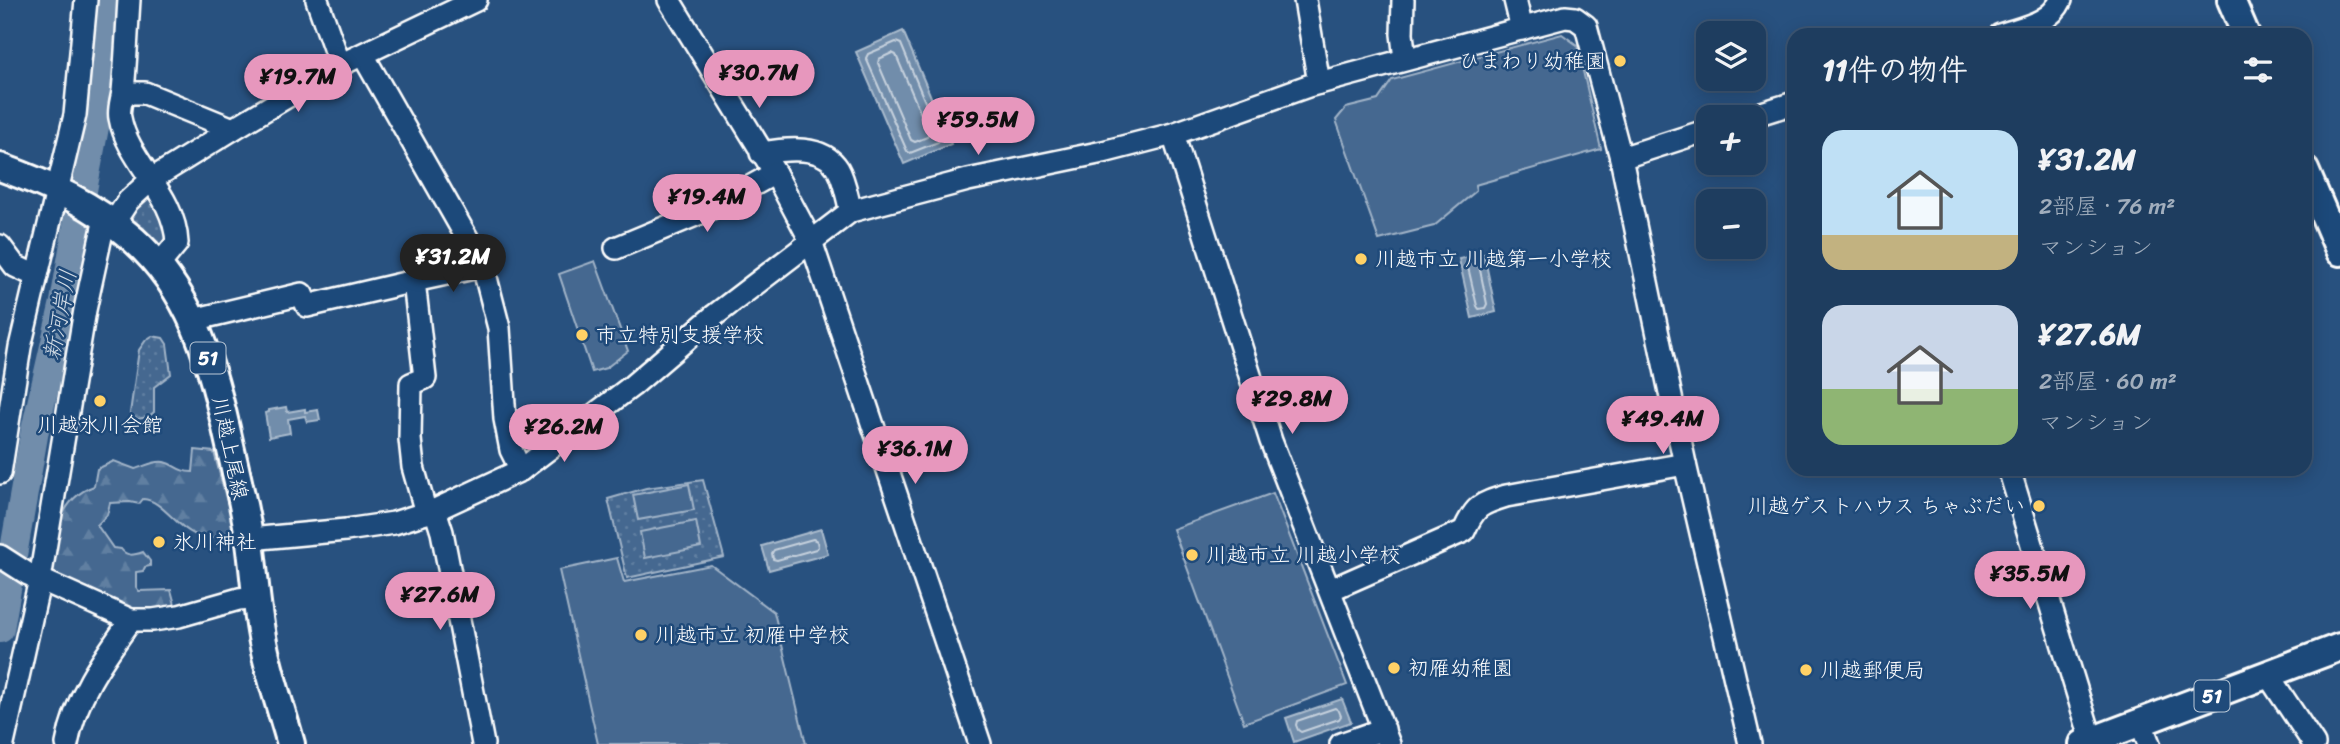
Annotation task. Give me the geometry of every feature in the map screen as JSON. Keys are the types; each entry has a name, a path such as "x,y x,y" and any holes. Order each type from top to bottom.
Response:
{"main road":[{"path":"2231,0 2243,28"},
{"name":"川越上尾線","path":"0,167 60,190 105,218 134,241 158,266 193,320 217,388 250,540 265,652 291,744"},
{"path":"2312,186 2340,252"},
{"name":"51","path":"2088,742 2145,733 2268,675 2340,647"}],"street":[{"path":"0,473 20,347 60,190 75,115 86,0"},
{"path":"129,0 119,116 130,144 152,179 176,229 177,243 158,266"},
{"path":"317,0 340,65"},
{"path":"3,744 85,310 105,218 152,179 340,65 476,0"},
{"path":"669,0 775,173 811,241 980,744"},
{"path":"1305,0 1319,83"},
{"path":"1403,0 1402,34 1405,59"},
{"path":"1515,0 1522,29"},
{"path":"2020,28 2046,19 2061,0"},
{"path":"250,540 370,527 431,512 521,470 632,386 715,315 851,211 968,180 1103,152 1173,134 1319,83 1565,17 1575,18 1586,26 1621,158 1685,464 1750,744"},
{"path":"363,55 483,266 499,328 505,419 511,450 521,470"},
{"path":"123,93 145,93 233,129"},
{"path":"1766,112 1787,105"},
{"path":"1173,134 1271,442 1386,737 1341,744"},
{"path":"1621,158 1696,134"},
{"path":"761,153 793,150 819,153 829,158 838,170 851,211"},
{"path":"617,248 710,209 775,173"},
{"path":"0,246 15,266 36,276"},
{"path":"193,320 302,294 307,306 483,266"},
{"path":"414,281 425,379 411,384 410,439 413,467 442,532 483,744"},
{"path":"1330,590 1464,531 1471,515 1483,503 1506,496 1685,464"},
{"path":"2011,476 2088,742"},
{"path":"0,556 34,576 131,620 179,616 239,599 256,597"},
{"path":"67,744 71,721 81,696 131,620"},
{"path":"2268,675 2314,744"}],"green space":[{"path":"1562,34 1577,45 1601,149 1475,185 1476,191 1434,226 1379,240 1336,120 1346,108 1378,100 1392,80"},
{"path":"138,195 151,195 168,234 159,247 123,214"},
{"path":"595,261 628,351 606,368 592,372 559,274"},
{"path":"152,336 163,338 167,344 171,374 154,387 154,412 148,417 137,419 130,416 130,413 139,350"},
{"path":"195,450 214,452 236,525 234,535 199,536 187,530 150,500 143,499 139,504 110,503 107,515 97,525 113,548 131,555 143,552 150,561 150,566 136,572 136,587 139,591 171,590 176,608 142,615 56,577 50,569 60,520 73,500 94,486 97,469 114,461 135,469 160,462 193,472"},
{"path":"703,480 724,557 627,578 608,499 646,488"},
{"path":"689,484 694,510 638,520 633,495"},
{"path":"1273,493 1347,685 1244,723 1173,529"},
{"path":"696,521 701,547 645,558 640,532"},
{"path":"617,558 624,582 711,565 774,612 806,744 598,744 559,570"}],"water":[{"path":"903,31 951,144 904,164 856,52"},
{"path":"1484,254 1496,312 1472,318 1459,259"},
{"path":"286,407 287,412 318,410 320,420 307,422 305,416 288,419 290,433 269,437 265,413"},
{"path":"821,529 828,554 769,570 762,546"},
{"path":"1342,699 1351,722 1294,742 1286,718"}],"waterway":[{"name":"新河岸川","path":"0,629 35,430 64,302 104,80 112,0"}],"place":[{"name":"ひまわり幼稚園","path":"1620,61"},
{"name":"川越市立 川越第一小学校","path":"1361,259"},
{"name":"市立特別支援学校","path":"582,335"},
{"name":"川越氷川会館","path":"100,401"},
{"name":"川越ゲストハウス ちゃぶだい","path":"2039,506"},
{"name":"氷川神社","path":"159,542"},
{"name":"川越市立 川越小学校","path":"1192,555"},
{"name":"川越市立 初雁中学校","path":"641,635"},
{"name":"初雁幼稚園","path":"1394,668"},
{"name":"川越郵便局","path":"1806,670"}]}
